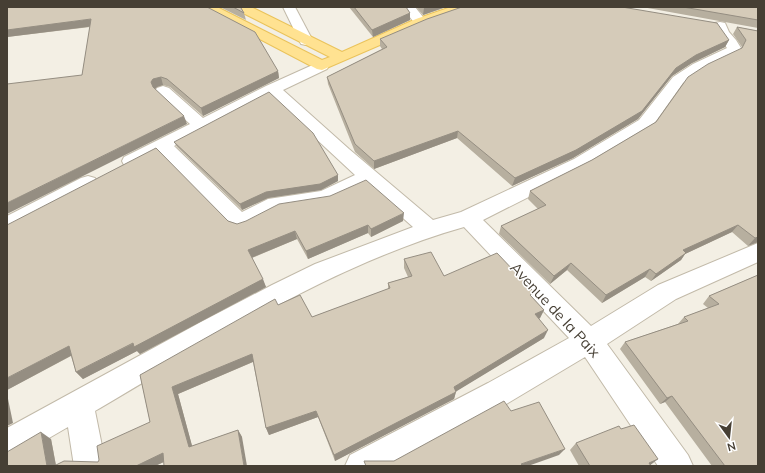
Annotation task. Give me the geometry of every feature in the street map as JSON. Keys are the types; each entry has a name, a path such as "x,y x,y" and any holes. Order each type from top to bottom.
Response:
{"main road":[{"path":"208,7 322,66 421,22 463,7"},
{"path":"241,7 306,41 341,57"}],"street":[{"path":"289,7 306,41"},
{"path":"408,7 421,22"},
{"path":"7,445 280,292 323,271 429,229 468,218 581,163 645,124 678,80 732,51 734,46 722,33 720,26"},
{"path":"7,225 272,89 322,66"},
{"path":"272,89 429,229"},
{"path":"163,91 201,125"},
{"path":"162,145 240,223 275,204 324,198 358,183 368,175"},
{"name":"Avenue de la Paix","path":"468,218 588,341 677,466"},
{"path":"361,466 498,393 588,341 667,292 758,252"},
{"path":"79,405 90,466"}],"building":[{"path":"7,7 207,7 255,32 278,71 201,108 167,79 161,77 153,79 151,82 153,87 184,116 7,203 7,84 82,75 91,19 7,30"},
{"path":"233,7 240,7 244,13"},
{"path":"354,7 406,7 410,13 372,30"},
{"path":"462,7 622,7 717,23 729,40 696,55 676,68 642,111 576,150 515,178 458,131 374,161 355,144 327,77 387,47 380,39 427,19"},
{"path":"683,7 758,7 758,20"},
{"path":"737,27 758,31 758,237 755,238 738,225 683,250 686,253 656,274 650,269 606,295 571,263 554,276 501,226 546,205 530,191 592,160 656,122 688,77 708,64 742,48 746,40"},
{"path":"269,92 313,133 338,175 320,184 266,192 240,204 174,142"},
{"path":"156,148 228,221 237,224 279,204 330,196 366,180 404,213 371,229 368,225 306,251 295,231 248,250 263,279 134,347 133,343 76,372 69,346 7,378 7,225"},
{"path":"431,252 444,276 497,253 534,292 530,295 544,310 535,314 548,330 454,387 456,392 334,455 316,411 266,428 252,354 172,387 189,447 238,430 244,466 164,466 163,453 136,466 54,466 64,461 98,462 97,446 150,422 140,375 275,299 278,305 300,295 312,317 390,288 388,283 412,276 404,259"},
{"path":"758,275 758,466 725,466 672,396 667,398 625,342 688,321 684,317 719,304 709,296"},
{"path":"504,401 511,411 539,402 565,449 521,464 523,466 366,466 364,461 394,461"},
{"path":"634,425 658,459 649,463 651,466 590,466 576,443 619,426 621,429"},
{"path":"41,432 47,466 7,466 7,452"}]}
